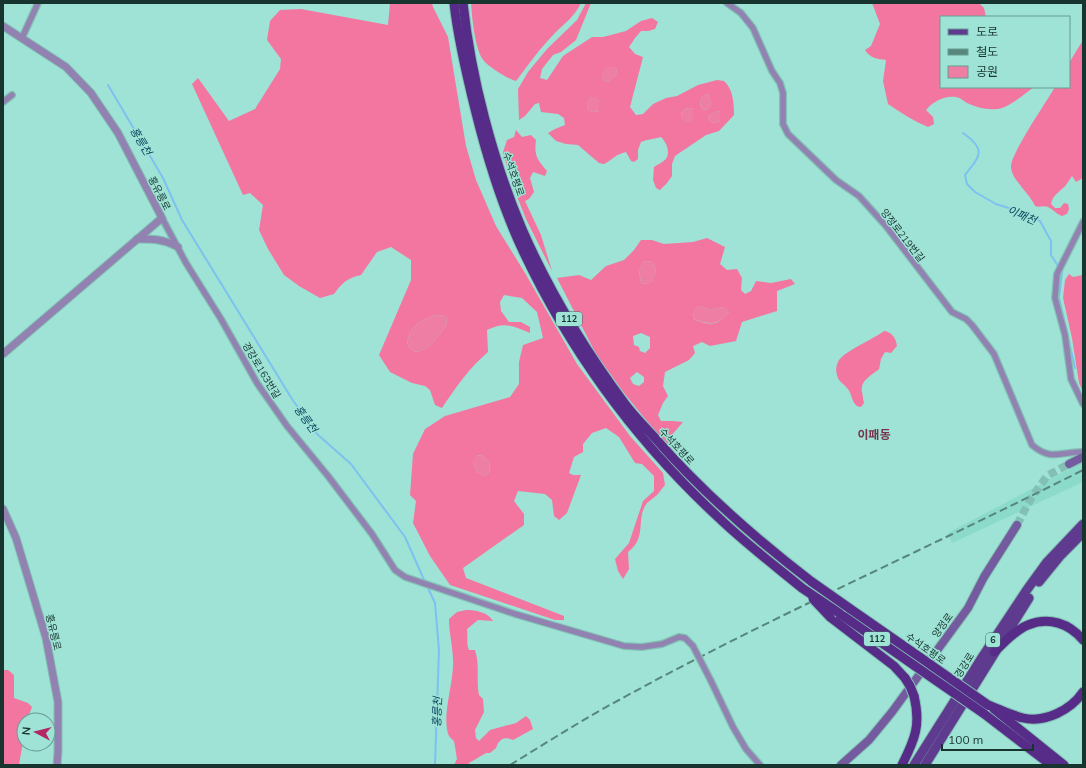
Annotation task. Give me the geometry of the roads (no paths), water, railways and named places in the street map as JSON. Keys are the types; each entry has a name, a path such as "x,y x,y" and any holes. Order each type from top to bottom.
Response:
{"highway":[{"name":"수석호평로","path":"454,3 468,80 482,135 499,192 524,252 551,305 579,351 613,400 644,440 682,482 718,517 802,588 915,666 985,709 1064,765"},
{"name":"수석호평로","path":"463,3 466,31 481,102 500,169 522,229 551,287 582,342 626,405 673,459 714,500 792,567 921,658 985,709 1051,765"},
{"path":"802,588 830,617 894,666 910,686 916,707 916,730 914,741 902,765"},
{"path":"994,652 1014,634 1027,625 1036,622 1050,622 1065,625 1073,630 1083,640"},
{"path":"985,709 1024,718 1048,717 1068,707 1083,692"}],"main road":[{"path":"1069,464 1083,456"},
{"name":"양정로","path":"841,765 870,740 968,608 984,577 1017,524"},
{"name":"경강로","path":"914,765 1026,591 1047,562 1083,524"},
{"name":"경강로","path":"925,765 1035,587 1061,555 1083,533"}],"street":[{"path":"23,35 38,3"},
{"name":"양정로219번길","path":"727,3 741,13 753,28 772,71 780,83 783,93 783,124 788,134 836,180 859,196 886,226 952,312 966,319 972,325 994,354 1032,445 1039,452 1048,454 1083,452"},
{"name":"홍유릉로","path":"3,26 23,35 66,67 91,94 118,133 162,218 3,354"},
{"path":"3,102 12,96"},
{"name":"경강로163번길","path":"162,218 257,383 287,426 328,476 372,534 395,570 405,577 443,590 624,646 642,647 662,644 679,637 685,638 693,646 733,727 746,749 760,765"},
{"path":"1083,222 1058,273 1055,298 1065,335 1071,379 1083,404"},
{"path":"137,239 157,239 167,241 178,247"},
{"name":"홍유릉로","path":"3,509 16,538 46,638 58,702 57,765"}],"waterway":[{"name":"홍릉천","path":"108,85 163,178 182,220 292,399 317,434 351,464 405,537 425,582"},
{"name":"이패천","path":"963,133 976,144 979,153 965,175 967,184 975,192 996,204 1021,212 1040,221 1051,241 1051,255 1062,272 1059,298 1075,368"},
{"name":"홍릉천","path":"427,586 435,603 439,650 435,765"}],"tunnel":[{"path":"1017,525 1030,500 1047,476 1069,464"}],"railway":[{"path":"510,765 591,716 676,669 1083,470"}],"district":[{"name":"이패동","path":"874,435"}]}
